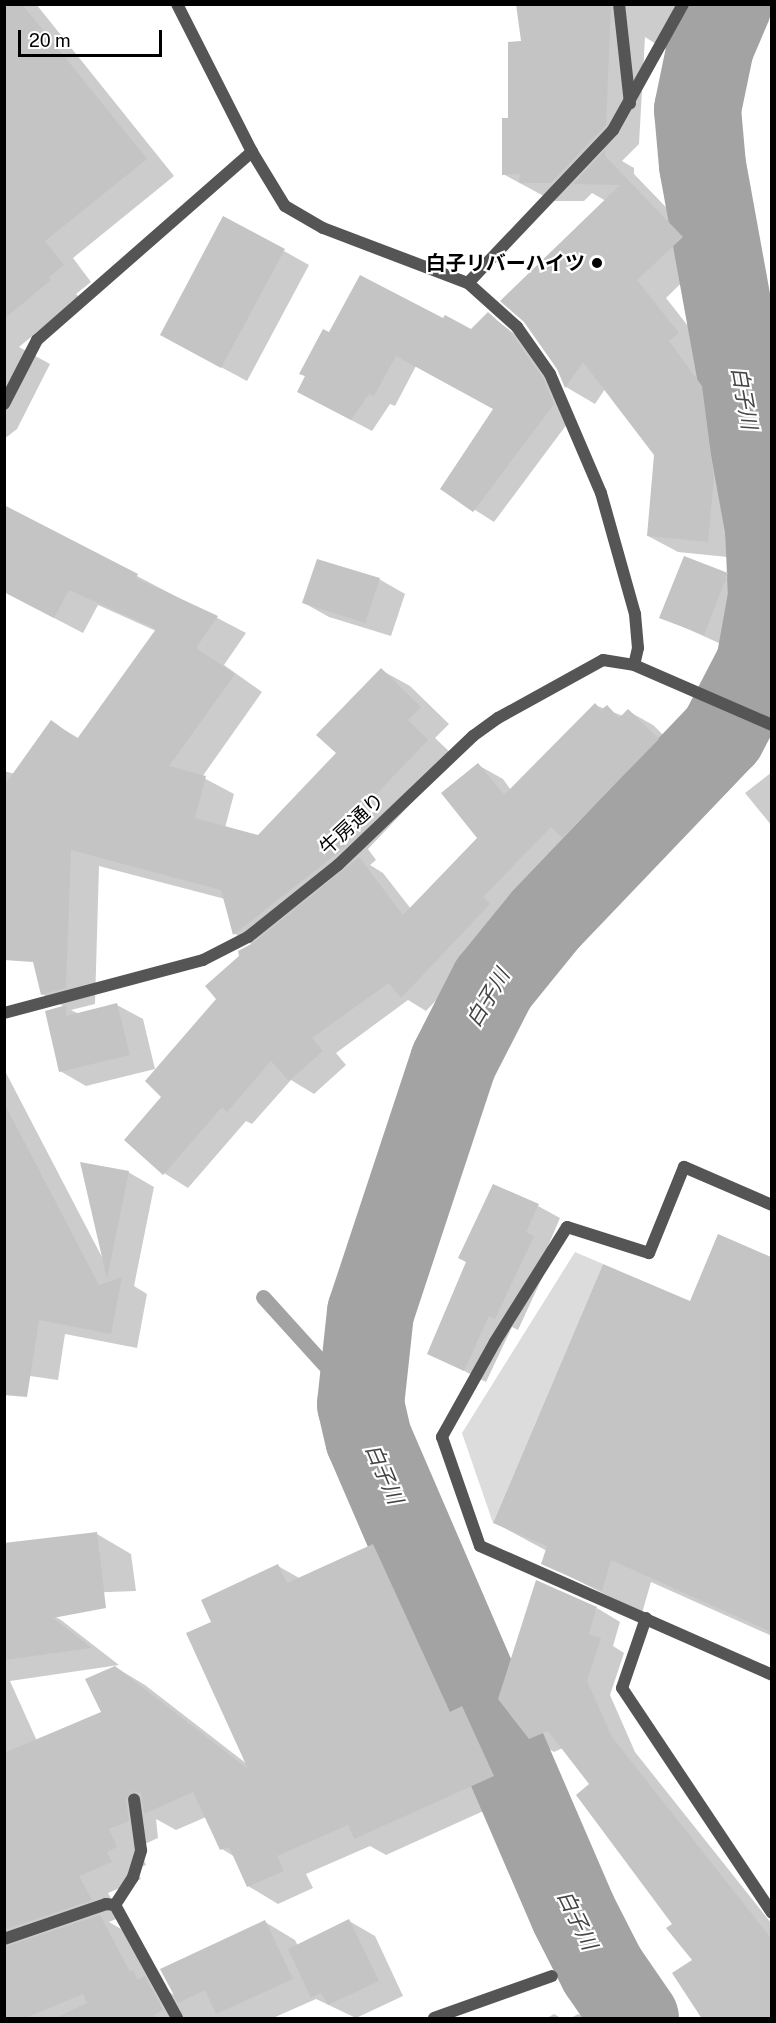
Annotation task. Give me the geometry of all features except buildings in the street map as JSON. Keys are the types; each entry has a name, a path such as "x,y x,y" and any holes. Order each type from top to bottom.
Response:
{"street":[{"path":"177,4 252,152 285,206 323,228 468,283 517,327 550,374 601,493 635,614 638,648 634,665"},
{"path":"620,4 631,105"},
{"path":"468,283 613,130 631,105 683,4"},
{"path":"4,404 37,340 252,152"},
{"name":"牛房通り","path":"4,1013 203,960 248,938 338,865 473,736 498,718 603,660 634,665 771,725"},
{"path":"771,1205 684,1167 649,1253 567,1227 495,1342 442,1437 480,1546 771,1675"},
{"path":"646,1618 622,1688 771,1913"},
{"path":"115,1905 133,1877 141,1850 134,1799"},
{"path":"4,1939 106,1904 115,1905"},
{"path":"115,1905 177,2019"},
{"path":"434,2019 552,1976"}],"shaded area":[{"path":"575,1252 603,1264 493,1523 462,1433"}],"waterway":[{"name":"白子川","path":"635,2018 602,1970 573,1913 368,1438 360,1404 370,1312 453,1061 493,983 545,919 722,734 759,663 771,596 768,528 702,165 697,109 710,46 728,4"},
{"path":"263,1297 360,1404"}],"place":[{"name":"白子リバーハイツ","path":"597,263"}]}
